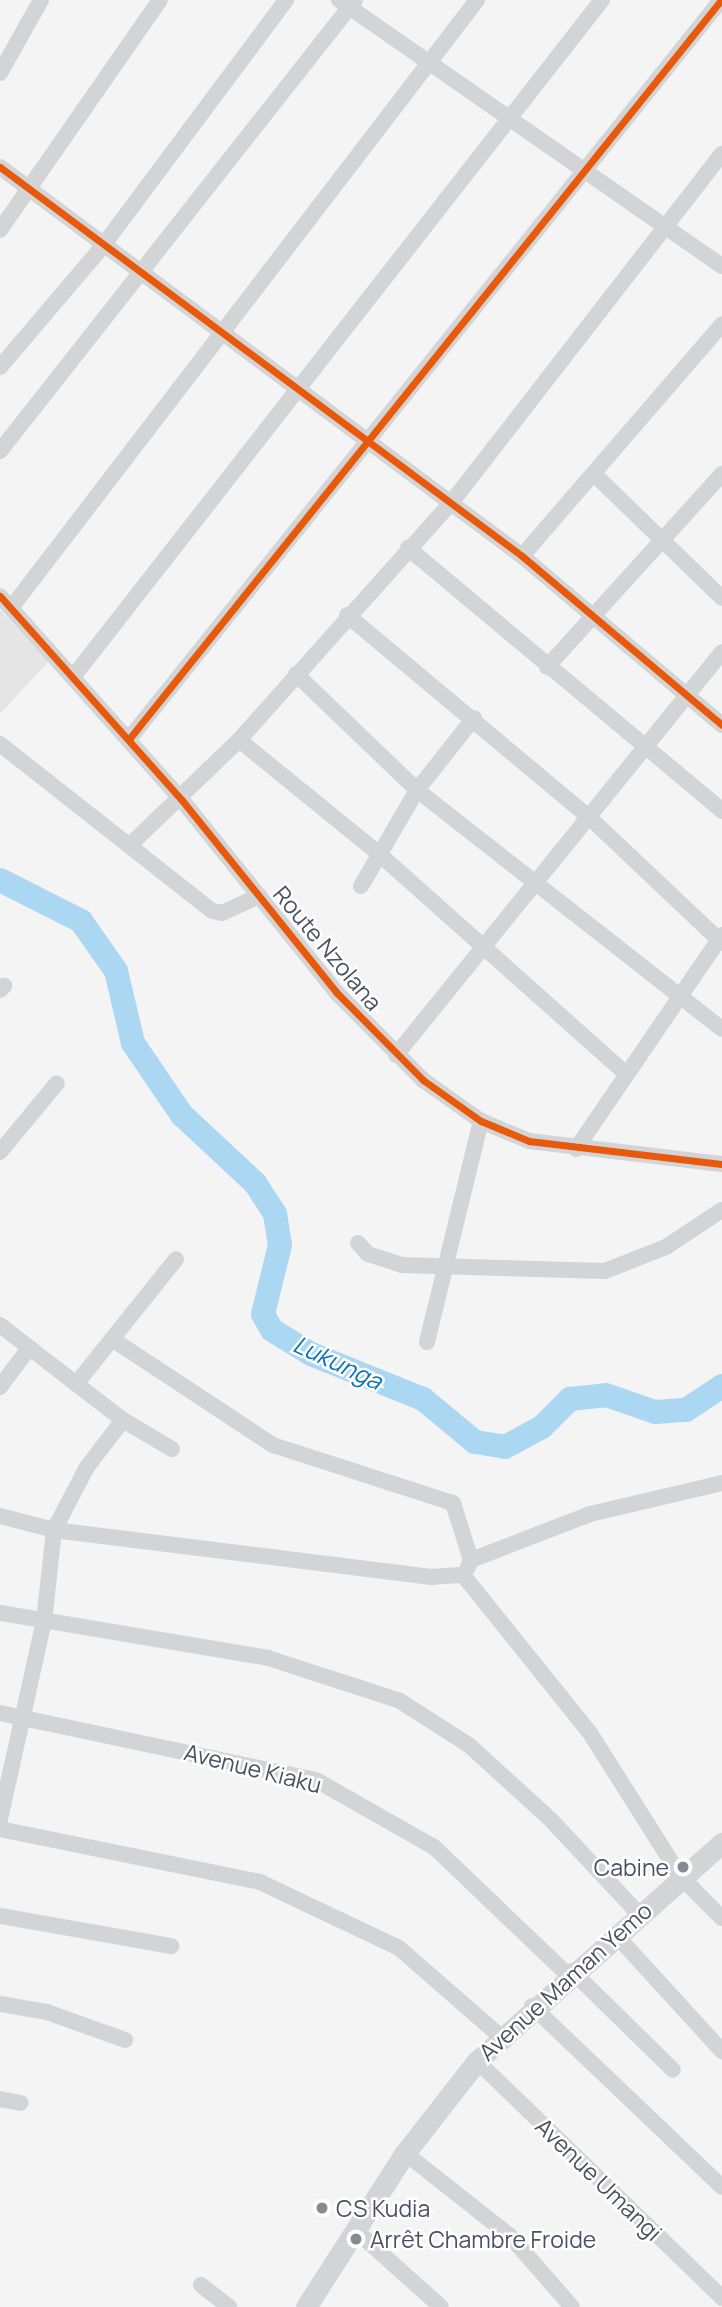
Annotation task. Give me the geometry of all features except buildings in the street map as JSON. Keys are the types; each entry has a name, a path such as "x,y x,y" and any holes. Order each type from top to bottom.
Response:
{"street":[{"path":"0,73 41,0"},
{"path":"0,230 160,0"},
{"path":"0,368 102,247 286,0"},
{"path":"5,602 223,338 477,0"},
{"path":"74,677 601,0"},
{"path":"129,739 588,174 721,0"},
{"path":"0,451 142,277 348,2 507,121 667,226 722,266"},
{"path":"132,843 181,799 239,740 347,615 451,503 722,154"},
{"path":"0,167 223,338 522,556 722,725"},
{"path":"522,556 722,324"},
{"path":"594,474 722,598"},
{"path":"547,667 662,540 716,493 722,474"},
{"path":"408,548 722,811"},
{"name":"Route Nzolana","path":"5,602 181,799 396,1055 481,1121 529,1141 576,1149 722,1164"},
{"path":"347,615 474,718 591,820 721,940 678,994 624,1071 576,1149"},
{"path":"396,1055 690,698 722,652"},
{"path":"296,674 417,790 536,887 722,1029"},
{"path":"360,886 377,852 417,790 474,718"},
{"path":"239,740 377,852 624,1071"},
{"path":"0,744 132,843 212,911 222,913 259,895"},
{"path":"1,1148 57,1083"},
{"path":"427,1342 449,1267 481,1121"},
{"path":"358,1243 387,1261 449,1267 605,1271 666,1247 722,1210"},
{"path":"76,1384 176,1259"},
{"path":"0,1325 123,1420 172,1449"},
{"path":"112,1339 273,1445 453,1503 471,1560"},
{"path":"0,1387 29,1348"},
{"path":"0,1819 44,1621 54,1530 87,1467 123,1420"},
{"path":"463,1575 471,1560 590,1514 722,1483"},
{"path":"0,1516 54,1530 431,1577 463,1575"},
{"path":"463,1575 590,1733 681,1877 722,1918"},
{"path":"0,1613 281,1661 400,1701 470,1746 551,1820 638,1913"},
{"name":"Avenue Kiaku","path":"0,1713 278,1770 337,1789 434,1847 673,2070"},
{"path":"0,1829 260,1882 399,1948 500,2036"},
{"name":"Avenue Maman Yemo","path":"306,2307 405,2152 477,2061 532,2006 722,1843"},
{"path":"0,1916 171,1947"},
{"path":"615,1934 722,2051"},
{"path":"0,2004 47,2012 125,2040"},
{"path":"532,2006 722,2187"},
{"name":"Avenue Umangi","path":"477,2061 722,2298"},
{"path":"0,2099 21,2103"},
{"path":"405,2152 510,2236 572,2307"},
{"path":"355,2230 441,2307"},
{"path":"201,2285 229,2307"}],"shaded area":[{"path":"0,610 49,661 0,714"}],"waterway":[{"name":"Lukunga","path":"0,880 81,921 116,971 133,1043 182,1115 255,1183 275,1214 280,1245 263,1314 272,1330 311,1354 423,1399 475,1442 505,1447 542,1427 570,1399 606,1395 655,1412 686,1410 722,1386"}],"cycle path":[{"path":"129,739 721,0"},
{"path":"0,167 522,556 722,725"},
{"path":"0,596 181,799 336,992 423,1080 481,1121 529,1141 722,1164"}],"place":[{"name":"Cabine","path":"683,1867"},
{"name":"CS Kudia","path":"322,2208"},
{"name":"Arrêt Chambre Froide","path":"356,2239"}]}
